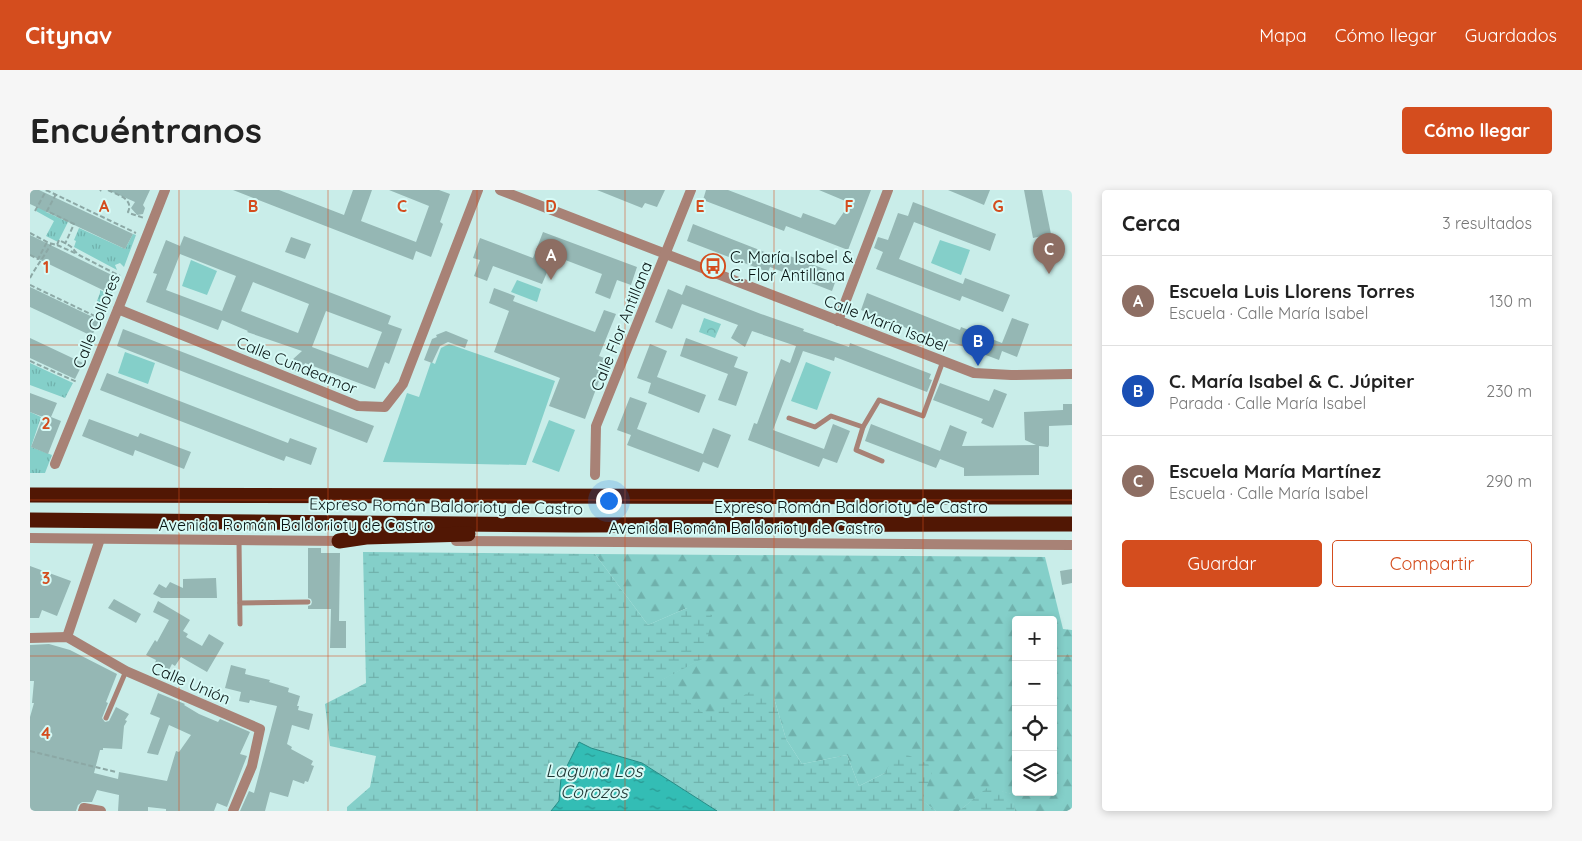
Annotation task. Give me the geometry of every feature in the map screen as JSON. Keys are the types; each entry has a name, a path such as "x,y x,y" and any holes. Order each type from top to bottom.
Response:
{"highway":[{"name":"Expreso Román Baldorioty de Castro","path":"30,494 1072,497"},
{"name":"Expreso Román Baldorioty de Castro","path":"30,520 576,525 1072,524"},
{"path":"339,540 366,537 513,532 576,525"}],"street":[{"name":"Calle Collores","path":"55,464 164,190"},
{"name":"Calle Cundeamor","path":"118,308 358,406 385,407 403,384 478,190"},
{"name":"Calle María Isabel","path":"500,190 974,373 1011,375 1072,374"},
{"name":"Calle Flor Antillana","path":"595,476 596,426 690,190"},
{"path":"838,321 888,190"},
{"name":"Avenida Román Baldorioty de Castro","path":"30,538 1072,545"},
{"path":"30,638 67,637 100,539"},
{"name":"Calle Unión","path":"67,637 126,671 260,729 252,766 233,811"},
{"path":"84,810 100,811"}],"lane":[{"path":"882,460 856,450 863,427 879,400 923,416 943,361"},
{"path":"789,418 816,427 831,416 863,427"},
{"path":"239,540 240,624"},
{"path":"240,603 308,602"},
{"path":"106,718 126,671"}],"path":[{"path":"35,211 46,190 140,234"},
{"path":"108,190 124,198 129,203 129,213 152,221"},
{"path":"109,196 112,192"},
{"path":"56,194 47,212 74,224 65,244"},
{"path":"30,233 51,244 76,253 122,277"},
{"path":"56,245 59,240 73,248 76,253"},
{"path":"30,256 38,260 47,242"},
{"path":"30,278 51,244"},
{"path":"30,285 102,319"},
{"path":"30,361 77,382"},
{"path":"30,751 116,772"}],"green space":[{"path":"45,194 53,197 46,212 68,222 58,242 46,236 54,221 36,211"},
{"path":"79,228 125,249 133,234 136,235 124,267 120,263 115,265 117,270 74,247 76,241 74,240"},
{"path":"940,240 970,250 961,275 931,263"},
{"path":"191,260 217,271 207,295 182,286"},
{"path":"117,279 119,280 110,296 105,294 101,303 97,301 100,290 108,294"},
{"path":"517,280 541,289 537,302 511,292"},
{"path":"704,318 721,324 715,338 699,332"},
{"path":"449,344 555,381 526,465 383,462 407,393 419,397 431,362 435,364 441,348"},
{"path":"125,352 155,363 148,384 118,373"},
{"path":"806,362 831,372 817,410 791,401"},
{"path":"30,363 73,383 65,398 30,385"},
{"path":"30,412 41,417 31,447 52,455 45,473 30,473"},
{"path":"549,420 575,430 559,472 532,462"},
{"path":"363,552 595,554 648,625 687,608 712,615 704,658 662,680 707,716 753,690 774,698 786,739 802,764 847,755 859,786 885,773 897,750 934,767 922,800 936,811 717,811 642,763 579,743 561,778 559,801 551,811 347,811 347,807 370,787 376,756 330,746 325,704 366,683"},
{"path":"595,554 1045,557 1063,629 1072,630 1072,808 1067,811 1015,811 1011,794 988,788 959,811 936,811 885,773 859,786 847,755 802,764 786,739 774,698 707,717 661,680 703,658 687,608 648,625"},
{"path":"988,787 1012,794 1015,811 959,811"}],"water":[{"name":"Laguna Los Corozos","path":"579,742 591,748 642,763 717,811 551,811 559,801 561,778"}],"building":[{"path":"30,190 39,190 133,234 125,249 30,204"},
{"path":"108,190 150,190 143,205 145,208 143,214 137,215 131,208 135,202"},
{"path":"233,190 279,190 344,215 353,190 372,190 361,221 416,242 429,206 389,190 439,190 450,194 440,222 443,224 431,257 416,251 413,260"},
{"path":"597,190 665,190 657,207 645,203 642,208"},
{"path":"706,190 728,190 801,218 803,213 835,225 850,203 819,190 871,190 848,250 786,226 784,231 703,200"},
{"path":"948,190 990,190 984,205"},
{"path":"1024,190 1042,190 1051,234 1033,238"},
{"path":"913,202 996,234 990,251 914,222 899,259 963,284 965,278 1010,295 1003,312 962,296 960,301 876,269 883,252 874,248 878,237 888,240 898,213 908,216"},
{"path":"693,224 785,260 787,255 838,274 832,291 770,267 768,272 687,241"},
{"path":"543,232 637,267 631,285 617,280 610,299 595,293 602,274 560,258 555,272 548,270 542,284 493,266 487,281 474,276 480,260 473,258 480,238 533,258"},
{"path":"30,235 116,277 109,293 30,255"},
{"path":"184,236 391,316 388,324 402,329 389,364 385,362 375,389 305,363 302,373 288,369 292,360 302,351 247,332 222,320 218,330 146,302 157,274 153,273 166,240 180,246","holes":["180,254 236,276 222,311 166,290","253,282 309,304 298,333 241,311","326,311 382,332 368,368 312,347"]},
{"path":"291,237 311,244 305,259 285,252"},
{"path":"686,285 804,329 803,331 849,347 850,343 931,374 929,379 932,380 927,392 835,357 834,361 803,351 773,430 824,449 833,424 850,431 837,463 823,458 819,467 748,440 754,423 757,424 781,359 790,363 796,346 752,331 745,347 731,338 738,325 682,304 672,329 655,322 668,289 682,295"},
{"path":"30,287 99,320 92,336 30,307"},
{"path":"494,288 515,296 513,301 595,332 604,310 616,314 599,356 607,359 585,419 549,406 560,378 494,352 509,311 489,303"},
{"path":"867,293 960,330 961,327 1002,343 1012,318 1029,324 1017,357 1002,351 999,360 943,339 942,342 861,310"},
{"path":"123,329 374,426 367,443 117,346"},
{"path":"446,331 468,340 465,348 448,342 440,346 432,363 424,360 432,339"},
{"path":"30,338 83,363 75,379 30,358"},
{"path":"686,338 738,357 734,367 748,372 736,406 718,400 728,374 680,356"},
{"path":"650,344 667,351 657,377 706,395 699,413 648,393 651,383 637,378"},
{"path":"107,373 288,443 290,438 317,448 311,465 286,456 284,461 100,390"},
{"path":"940,383 989,401 994,389 1007,394 993,428 981,423 983,419 933,400"},
{"path":"30,393 57,403 51,417 61,421 48,454 31,447 43,417 30,412"},
{"path":"630,397 647,403 637,429 703,454 713,428 731,435 718,468 703,462 699,472 627,445 631,435 617,430"},
{"path":"1063,404 1072,404 1072,425 1049,426 1048,447 1039,446 1039,475 964,476 964,468 940,459 936,468 865,441 871,424 940,451 950,425 967,432 962,446 1036,445 1025,440 1024,412 1063,410"},
{"path":"89,419 138,437 140,433 191,452 184,469 135,450 133,456 82,436"},
{"path":"308,548 321,548 321,553 340,553 339,621 346,621 346,648 330,648 331,609 308,609 312,602 308,598"},
{"path":"30,566 71,581 57,616 42,610 39,618 30,618"},
{"path":"1072,569 1072,583 1062,585 1060,571"},
{"path":"216,578 217,598 161,598 153,594 159,584 166,588 170,582 183,588 183,579"},
{"path":"114,599 141,614 136,623 108,608"},
{"path":"158,601 190,620 183,631 188,634 186,637 202,646 209,634 224,643 207,672 181,657 175,666 172,664 168,672 155,663 156,660 146,655 155,640 157,642 169,620 153,612"},
{"path":"49,644 70,650 117,674 102,718 105,722 109,721 116,707 129,714 125,720 127,721 124,726 122,749 103,748 103,750 100,750 94,773 118,779 119,772 167,781 176,751 179,752 191,735 169,725 158,755 147,753 160,718 150,714 158,693 185,704 199,714 218,722 220,719 250,732 240,754 247,756 227,807 217,803 214,811 166,811 166,809 148,807 148,811 118,811 119,795 97,790 92,802 82,802 78,805 76,811 30,811 30,717 34,703 32,703 34,681 30,681 30,645"},
{"path":"231,665 246,669 245,674 270,680 269,682 289,688 288,692 300,696 297,706 299,706 298,710 313,714 309,730 292,725 287,744 292,747 291,749 313,761 311,765 314,766 308,782 305,781 304,784 293,780 288,797 270,792 265,811 240,811 249,791 254,793 277,706 250,700 249,703 239,701 241,692 225,688"}],"place":[{"name":"C. María Isabel & C. Flor Antillana","path":"713,266"},
{"name":"Escuela María Martínez","path":"1049,274"},
{"name":"Escuela Luis Llorens Torres","path":"551,280"},
{"name":"C. María Isabel & C. Júpiter","path":"978,366"}]}
